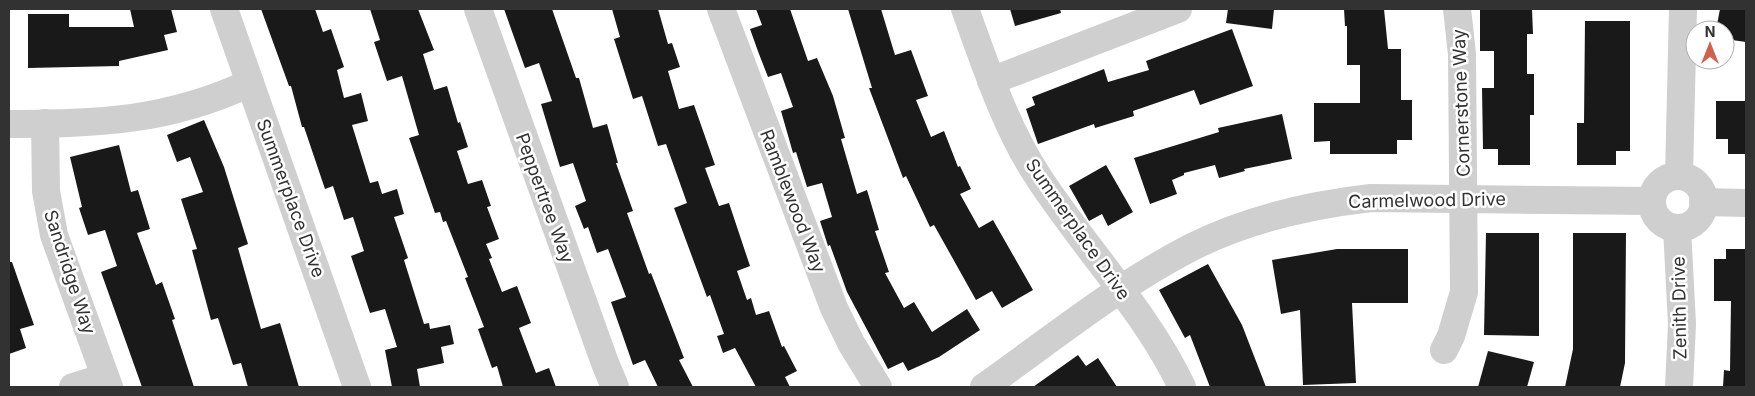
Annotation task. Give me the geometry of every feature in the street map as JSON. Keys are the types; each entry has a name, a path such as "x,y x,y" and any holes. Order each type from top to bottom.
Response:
{"street":[{"name":"Summerplace Drive","path":"224,9 357,387"},
{"name":"Peppertree Way","path":"478,9 604,363 615,387"},
{"name":"Ramblewood Way","path":"721,9 823,281 851,343 878,387"},
{"name":"Summerplace Drive","path":"965,9 991,81 1008,120 1038,176 1152,335 1182,387"},
{"path":"991,81 1178,9"},
{"name":"Cornerstone Way","path":"1444,350 1451,336 1464,292 1462,54 1457,9"},
{"path":"1678,176 1682,9"},
{"path":"9,124 107,122 148,117 188,107 250,83"},
{"name":"Sandridge Way","path":"45,124 46,191 54,235 107,382"},
{"path":"1678,176 1695,183 1701,190 1704,202 1700,216 1694,223 1677,228 1668,226 1656,217 1651,201 1653,193 1663,180 1678,176"},
{"name":"Carmelwood Drive","path":"984,387 1120,291 1193,246 1240,226 1288,212 1338,202 1371,198 1651,201"},
{"path":"1704,202 1746,202"},
{"name":"Zenith Drive","path":"1677,228 1682,324 1678,387"},
{"path":"73,387 107,382"}],"building":[{"path":"130,9 171,9 177,32 164,35 168,50 119,61 119,66 28,68 28,14 69,14 69,27 134,27"},
{"path":"261,9 315,9 323,32 331,29 344,67 337,70 344,98 361,93 368,121 352,125 370,183 378,181 382,194 397,189 404,214 394,217 408,258 404,260 424,324 429,323 430,329 450,325 454,344 441,347 444,363 417,369 420,387 392,387 385,350 397,347 385,309 370,313 351,256 364,251 353,217 344,220 333,186 325,189 304,127 302,127 291,86 289,86"},
{"path":"370,9 418,9 434,50 423,54 434,90 447,86 458,123 460,122 468,147 457,151 468,184 482,180 491,206 487,207 499,239 486,244 492,258 489,259 502,292 517,286 531,323 519,328 536,373 549,368 556,387 503,387 497,366 492,368 478,329 484,327 465,278 468,277 446,221 443,222 440,212 435,213 409,138 419,135 402,76 387,81 374,42 380,40"},
{"path":"504,9 552,9 576,78 579,78 593,128 607,124 618,163 616,163 633,211 627,213 649,274 651,273 684,358 679,360 693,387 658,387 645,360 633,365 611,302 626,297 608,249 597,253 588,227 584,229 575,206 586,201 573,163 560,167 541,104 552,101 539,63 525,68"},
{"path":"612,9 658,9 668,44 672,43 680,67 668,71 679,109 694,105 715,165 705,168 719,206 729,203 750,266 737,271 747,300 751,298 756,315 769,311 782,347 784,346 797,371 785,377 790,387 756,387 735,348 723,353 717,336 724,334 710,295 707,297 674,208 687,203 666,144 658,146 642,96 633,99 614,39 620,37"},
{"path":"756,9 790,9 808,61 817,58 833,96 845,138 841,139 857,194 867,190 879,230 875,231 889,272 885,273 904,308 914,302 932,332 967,309 980,330 939,357 908,371 903,362 888,369 847,292 820,221 832,217 822,183 807,187 796,152 793,153 781,111 793,107 781,73 768,77 750,29 762,25"},
{"path":"848,9 881,9 895,55 911,50 928,96 916,100 931,137 944,131 958,167 960,166 971,189 960,194 979,228 993,220 1033,290 1002,308 992,291 976,300 934,225 930,227 906,176 903,178 869,88 872,88"},
{"path":"1010,9 1060,9 1061,13 1015,26"},
{"path":"1228,9 1274,9 1272,29 1226,23"},
{"path":"1344,9 1384,9 1388,49 1401,49 1401,100 1412,100 1412,140 1397,140 1397,154 1330,154 1330,141 1314,142 1314,103 1360,103 1360,65 1347,65 1347,26 1345,26"},
{"path":"1480,9 1532,9 1533,34 1527,34 1527,74 1534,74 1534,115 1530,115 1530,165 1498,165 1498,149 1483,149 1482,88 1494,88 1494,51 1480,51"},
{"path":"1720,9 1746,9 1746,42 1735,40 1735,20 1718,20"},
{"path":"1585,21 1630,21 1630,151 1616,151 1616,165 1577,165 1577,123 1584,123"},
{"path":"1232,29 1253,86 1200,105 1194,90 1133,111 1134,116 1095,128 1094,124 1038,144 1026,109 1035,105 1032,97 1104,69 1108,82 1149,70 1146,61"},
{"path":"1716,101 1746,101 1746,154 1728,154 1728,139 1716,139"},
{"path":"1282,114 1292,159 1244,169 1245,171 1219,178 1215,165 1184,173 1184,175 1172,180 1177,194 1150,204 1134,158 1219,132 1218,128"},
{"path":"204,120 224,167 248,244 238,248 261,329 280,323 299,387 248,387 241,363 233,365 218,318 211,320 192,250 197,249 181,199 203,192 190,157 177,162 167,135"},
{"path":"119,145 131,192 138,190 150,229 137,233 156,285 162,282 175,319 172,320 194,387 142,387 101,272 117,266 105,230 88,235 79,208 82,207 70,157"},
{"path":"1106,165 1133,212 1108,226 1102,214 1089,221 1069,186"},
{"path":"1486,233 1539,233 1539,336 1484,335"},
{"path":"1573,233 1626,233 1625,363 1620,387 1565,387 1573,349"},
{"path":"1337,249 1408,249 1408,303 1352,303 1356,383 1303,385 1300,310 1281,314 1272,260"},
{"path":"1726,249 1746,249 1746,387 1723,387 1724,370 1730,371 1731,301 1714,301 1714,259 1726,259"},
{"path":"9,262 12,262 34,325 20,329 26,348 9,354"},
{"path":"1208,264 1242,325 1266,387 1210,387 1190,335 1185,338 1159,290"},
{"path":"1488,351 1534,362 1527,387 1478,387"},
{"path":"1078,355 1086,366 1098,358 1117,387 1033,387"}]}
